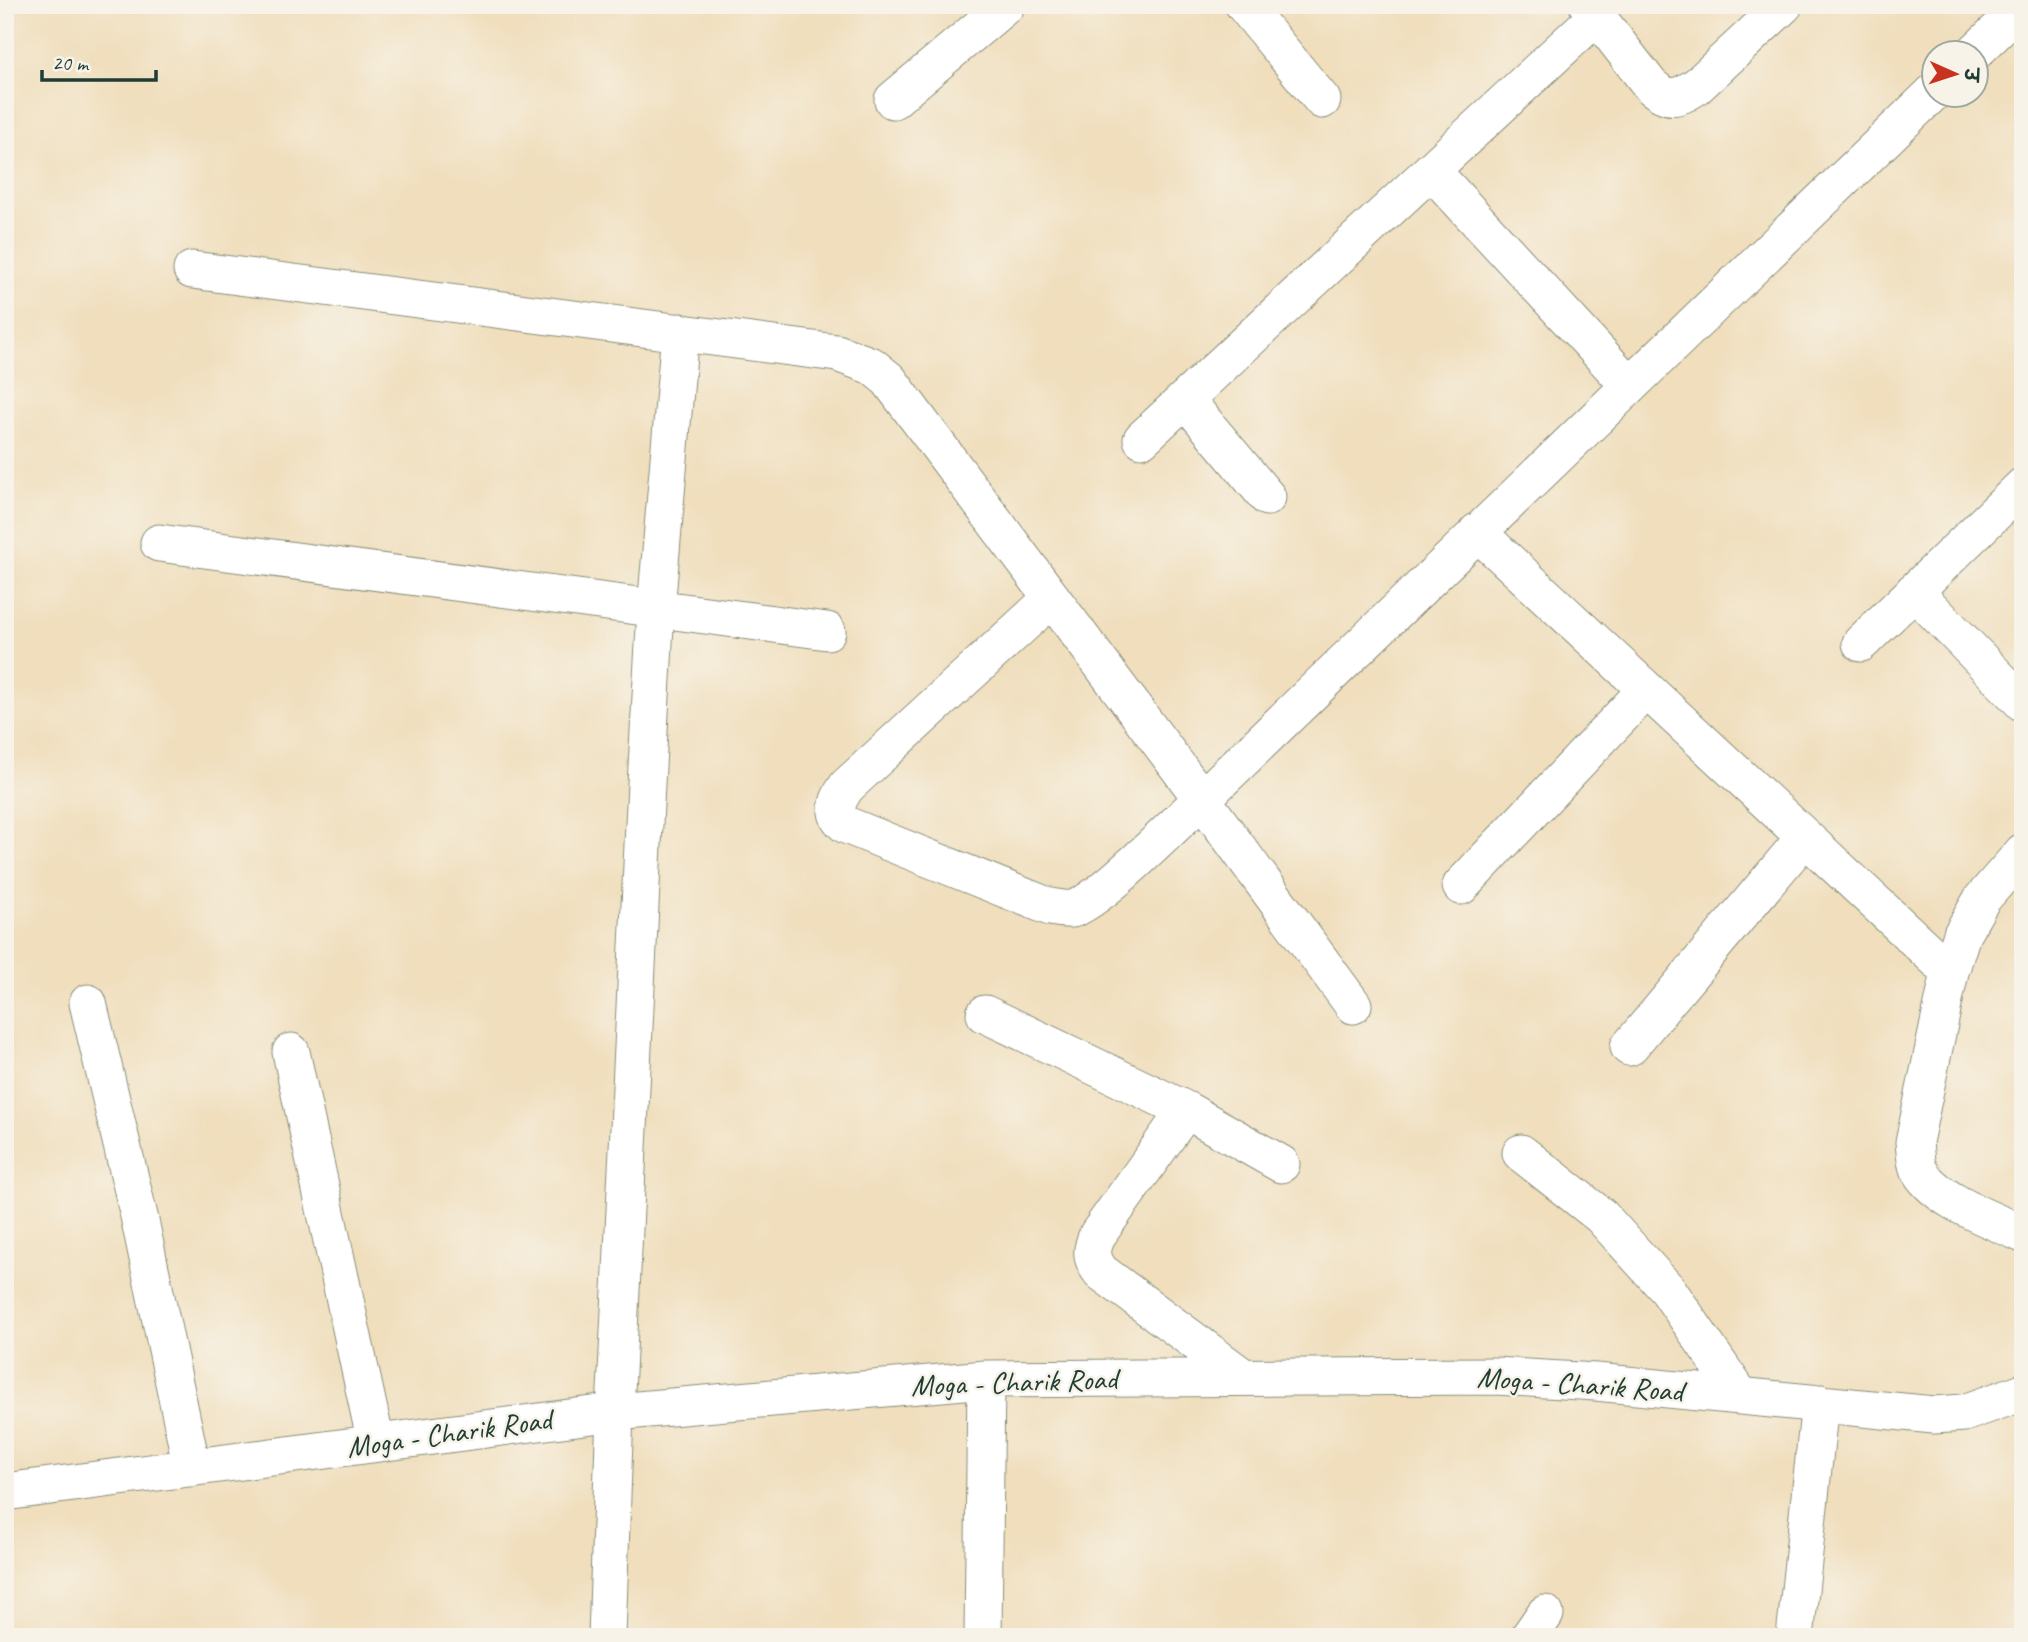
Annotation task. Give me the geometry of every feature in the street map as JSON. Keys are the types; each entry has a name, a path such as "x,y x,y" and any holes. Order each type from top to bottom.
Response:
{"street":[{"path":"893,100 1006,5"},
{"path":"1244,5 1322,100"},
{"path":"1142,439 1432,170 1592,10 1651,86 1661,94 1671,97 1684,94 1697,86 1784,5"},
{"path":"1990,38 2023,6"},
{"path":"1052,598 847,786 838,798 836,814 846,825 1050,907 1072,909 1089,900 1113,881 1202,799 1920,105"},
{"path":"1432,170 1629,385"},
{"path":"192,270 837,352 873,366 889,380 1353,1005"},
{"path":"607,1637 615,1412 656,609 680,332"},
{"path":"1185,399 1266,497"},
{"path":"1861,643 2023,486"},
{"path":"1477,532 1950,972"},
{"path":"159,543 827,631"},
{"path":"1914,591 2023,703"},
{"path":"1461,886 1646,690"},
{"path":"1629,1047 1805,838"},
{"path":"2023,852 1982,899 1962,934 1950,972 1914,1142 1918,1168 1930,1185 1955,1202 2023,1234"},
{"path":"88,1003 139,1216 192,1468"},
{"path":"985,1014 1186,1110 1281,1164"},
{"path":"291,1052 376,1443"},
{"path":"1186,1110 1098,1234 1091,1247 1093,1262 1101,1272 1242,1377"},
{"path":"1521,1153 1601,1216 1668,1290 1740,1395"},
{"name":"Moga - Charik Road","path":"5,1492 615,1412 986,1379 1495,1376 1596,1382 1934,1415 1965,1413 2023,1392"},
{"path":"983,1637 986,1379"},
{"path":"1795,1637 1820,1403"}]}
